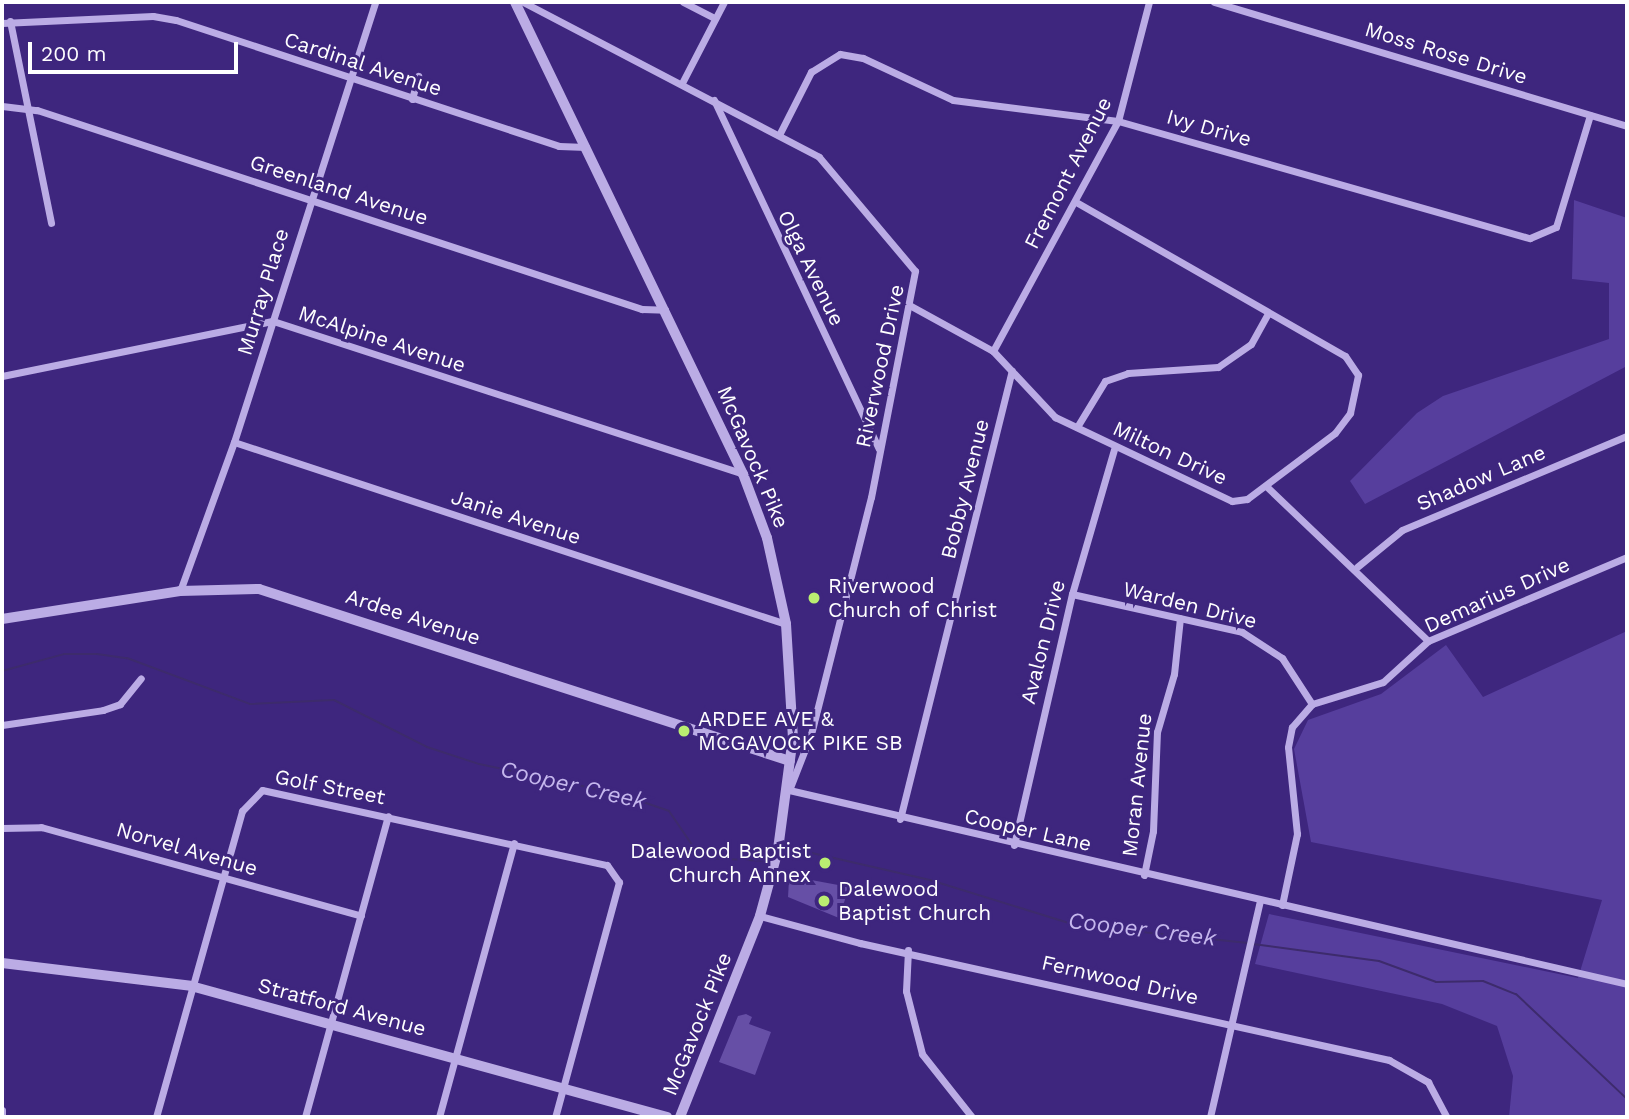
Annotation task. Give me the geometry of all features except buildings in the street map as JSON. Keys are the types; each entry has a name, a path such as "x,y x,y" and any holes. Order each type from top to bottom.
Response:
{"street":[{"name":"Murray Place","path":"180,591 234,442 375,2"},
{"name":"McGavock Pike","path":"515,2 743,474 767,538 786,624 793,737 789,790 760,916 680,1117"},
{"name":"Riverwood Drive","path":"523,2 714,100 832,167 910,260 916,281 880,450 811,734 789,790"},
{"path":"683,2 715,18"},
{"path":"682,83 724,2"},
{"name":"Fremont Avenue","path":"993,351 1078,202 1118,121 1149,2"},
{"name":"Moss Rose Drive","path":"1214,2 1627,126"},
{"name":"Cardinal Avenue","path":"6,22 153,16 559,146 586,147"},
{"path":"6,22 51,223"},
{"name":"Ivy Drive","path":"779,135 811,72 840,54 863,58 953,100 1118,121 1530,238 1556,227 1590,115"},
{"path":"412,99 418,76"},
{"name":"Olga Avenue","path":"714,100 880,450"},
{"name":"Greenland Avenue","path":"2,106 27,107 642,309 665,310"},
{"name":"Milton Drive","path":"911,306 993,351 1055,417 1114,449 1232,501 1266,486 1335,433 1350,414 1358,374 1345,356 1078,202"},
{"path":"1077,427 1105,381 1128,373 1218,367 1251,344 1268,313"},
{"name":"McAlpine Avenue","path":"2,376 273,321 743,474"},
{"name":"Bobby Avenue","path":"900,819 1012,370"},
{"name":"Shadow Lane","path":"1357,567 1402,530 1627,436"},
{"name":"Janie Avenue","path":"234,442 786,624"},
{"name":"Avalon Drive","path":"1013,845 1072,594 1114,449"},
{"path":"1266,486 1357,567 1428,641"},
{"name":"Demarius Drive","path":"1312,704 1383,682 1428,641 1627,557"},
{"name":"Ardee Avenue","path":"2,619 180,591 239,586 280,593 790,761 802,759"},
{"name":"Warden Drive","path":"1072,594 1180,618 1263,642 1282,658 1312,704"},
{"name":"Moran Avenue","path":"1144,874 1153,831 1157,732 1174,674 1180,618"},
{"path":"2,725 103,710 120,704 141,678"},
{"path":"1312,704 1292,727 1288,747 1297,834 1282,905 1627,984"},
{"path":"793,737 811,734"},
{"name":"Golf Street","path":"156,1117 242,811 262,790 514,843 607,866 619,882 563,1087"},
{"name":"Cooper Lane","path":"789,790 900,819 1282,905"},
{"path":"305,1117 388,816"},
{"name":"Norvel Avenue","path":"2,828 41,827 361,916"},
{"path":"439,1117 514,843"},
{"path":"1210,1117 1260,901"},
{"name":"Fernwood Drive","path":"760,916 860,943 908,950 1389,1060 1428,1082 1447,1117"},
{"path":"908,950 906,991 922,1054 972,1117"},
{"name":"Stratford Avenue","path":"2,963 191,986 667,1117"},
{"path":"555,1117 563,1087"},
{"path":"2,1110 2,1117"}],"shaded area":[{"path":"1574,200 1627,218 1627,366 1365,504 1350,481 1417,413 1443,396 1609,339 1609,283 1572,279"},
{"path":"1627,631 1627,1117 1509,1117 1513,1076 1497,1026 1442,1004 1255,964 1269,914 1578,978 1602,900 1311,842 1294,749 1308,720 1381,694 1446,645 1483,697"}],"waterway":[{"name":"Cooper Creek","path":"2,671 64,654 97,654 127,658 250,704 334,700 427,747 479,764 620,794 669,811 701,858 769,861"},
{"name":"Cooper Creek","path":"778,860 812,853 930,880 1075,925 1248,943"},
{"name":"Cooper Creek","path":"1253,944 1379,961 1436,982 1483,981 1516,994 1627,1099"}],"place":[{"name":"Riverwood Church of Christ","path":"814,598"},
{"name":"ARDEE AVE & MCGAVOCK PIKE SB","path":"684,731"},
{"name":"Dalewood Baptist Church Annex","path":"825,863"},
{"name":"Dalewood Baptist Church","path":"824,901"}]}
